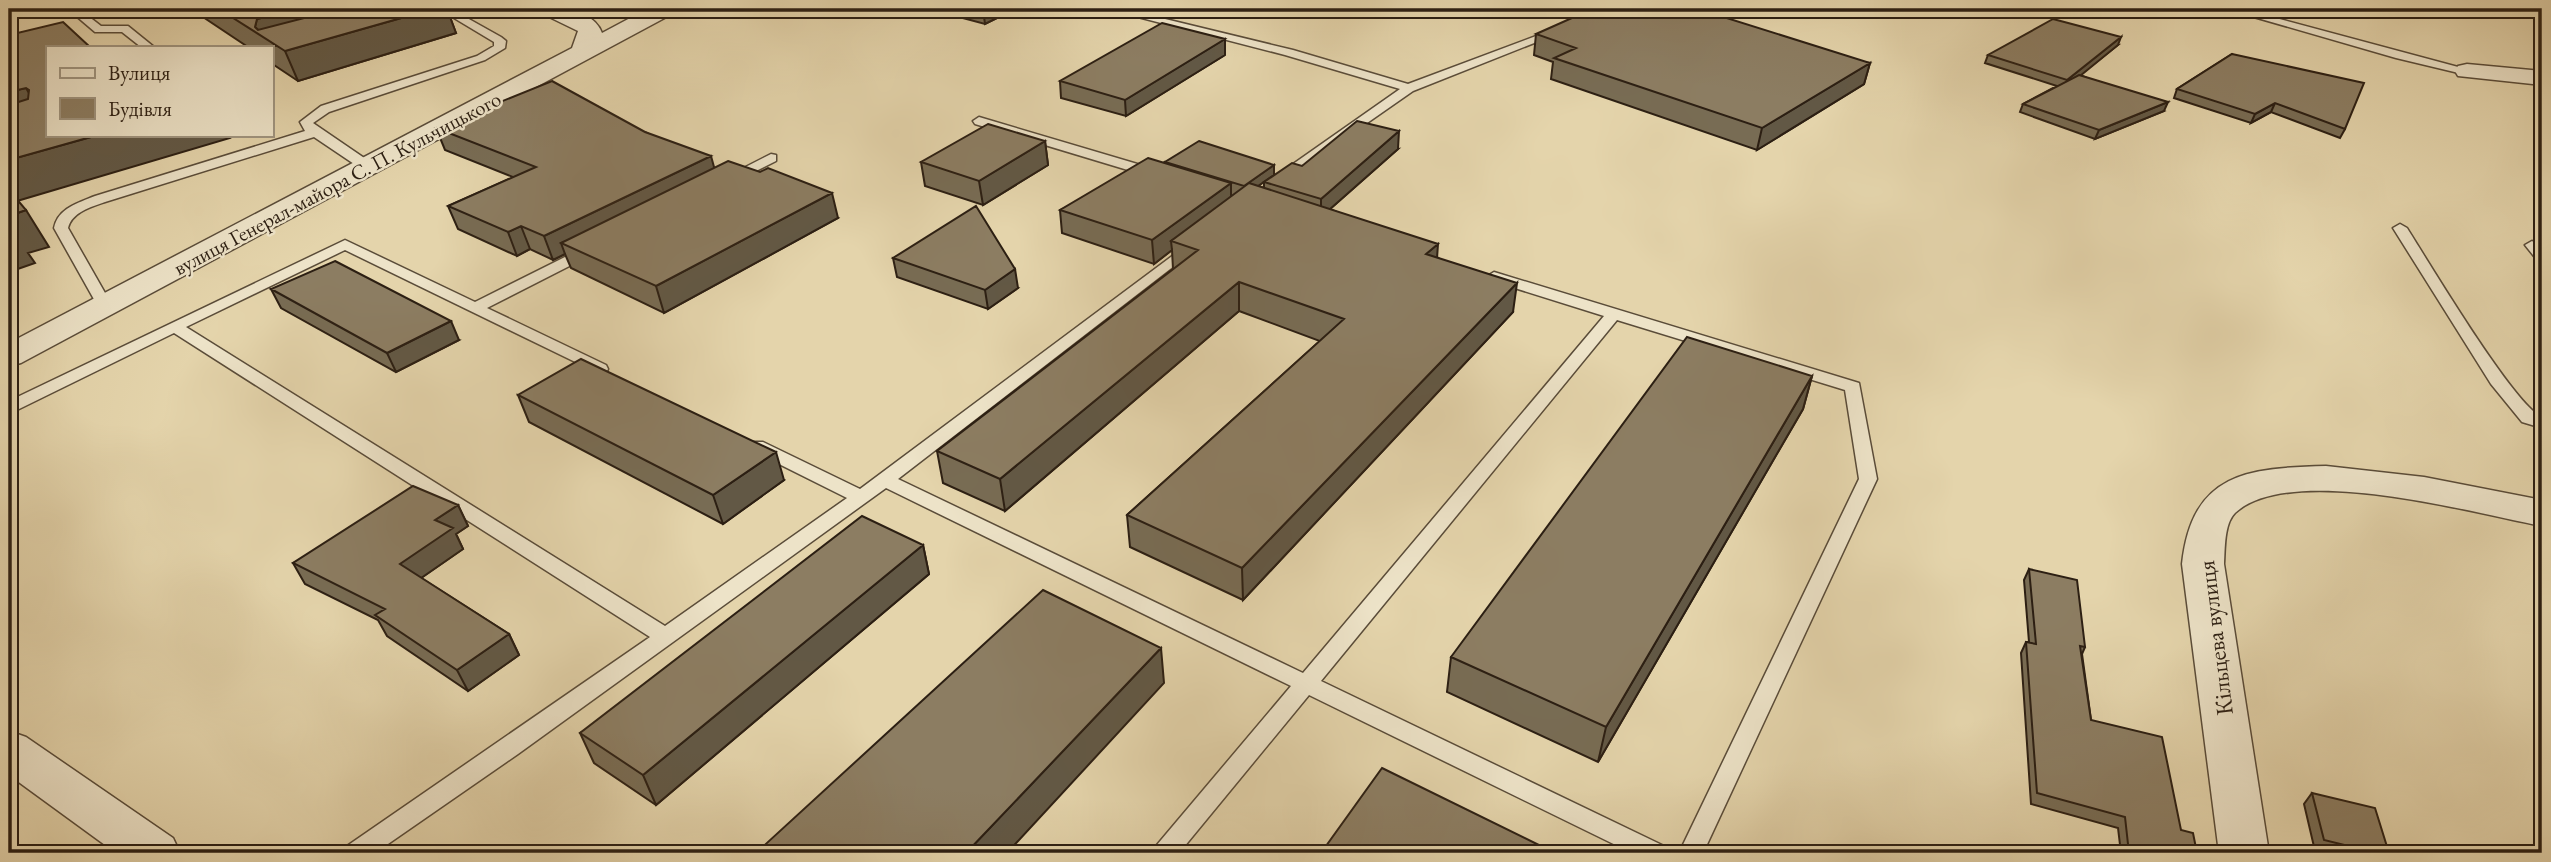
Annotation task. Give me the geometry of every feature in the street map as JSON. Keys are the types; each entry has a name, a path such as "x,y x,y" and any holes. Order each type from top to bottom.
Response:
{"street":[{"path":"551,9 588,27 590,33 582,53"},
{"name":"вулиця Генерал-майора С. П. Кульчицького","path":"9,356 664,9"},
{"path":"2467,71 2542,78"},
{"name":"Кільцева вулиця","path":"2244,853 2203,564 2207,528 2222,503 2245,487 2266,481 2318,477 2409,488 2542,513"},
{"path":"9,750 155,853"}],"lane":[{"path":"73,9 99,30 124,28 147,46"},
{"path":"368,167 308,127 306,121 312,115 481,58 499,48 500,41 444,9"},
{"path":"1112,9 1289,52 1409,88"},
{"path":"2231,9 2400,56 2467,71"},
{"path":"1270,187 1409,88 1576,23"},
{"path":"979,121 1171,179"},
{"path":"105,307 61,228 63,219 78,208 100,199 315,132"},
{"path":"260,136 272,145"},
{"path":"722,183 771,159"},
{"path":"2400,228 2497,380 2528,418 2542,423"},
{"path":"356,853 861,497 1204,236"},
{"path":"9,407 345,244 612,375"},
{"path":"2532,245 2542,257"},
{"path":"475,308 598,246"},
{"path":"1483,274 1853,387 1868,479 1692,853"},
{"path":"1165,853 1614,314"},
{"path":"174,326 666,637"},
{"path":"737,436 861,497"},
{"path":"884,480 1655,853"}],"building":[{"path":"219,9 297,9 257,19 255,27 258,30 339,9 433,9 285,51"},
{"path":"1592,9 1698,9 1870,63 1762,128 1554,58 1576,48 1536,34"},
{"path":"2053,19 2121,37 2067,80 1988,55"},
{"path":"63,22 89,46 46,46 46,136 94,136 9,160 9,105 28,99 29,90 26,88 9,92 9,35"},
{"path":"1162,23 1225,39 1125,100 1060,81"},
{"path":"2232,54 2364,83 2345,129 2275,103 2255,114 2177,89"},
{"path":"2079,75 2168,102 2099,130 2023,104"},
{"path":"552,81 645,132 711,156 544,236 521,226 508,232 448,206 536,167 436,128"},
{"path":"1357,121 1399,131 1321,199 1264,182 1292,163 1302,166"},
{"path":"988,124 1045,141 979,181 921,162"},
{"path":"1199,141 1274,165 1244,186 1165,162"},
{"path":"1148,158 1231,183 1152,240 1060,210"},
{"path":"728,161 760,172 768,168 832,193 656,286 561,243"},
{"path":"1249,183 1438,244 1426,254 1517,283 1242,568 1127,515 1344,319 1239,282 1000,479 937,451 1198,250 1171,241"},
{"path":"9,190 26,210 9,216"},
{"path":"976,206 1015,269 985,290 893,258"},
{"path":"335,261 451,321 387,353 271,289"},
{"path":"1687,337 1812,376 1606,727 1451,657"},
{"path":"581,359 776,452 713,495 518,395"},
{"path":"413,486 458,505 435,520 453,528 400,564 509,634 457,670 375,615 385,609 293,563"},
{"path":"862,516 923,545 643,775 580,733"},
{"path":"2029,569 2077,580 2085,647 2080,646 2091,720 2162,737 2181,830 2193,833 2197,853 2129,853 2125,817 2037,793 2026,642 2036,644"},
{"path":"1043,590 1161,648 966,853 756,853"},
{"path":"1382,768 1549,850 1547,853 1321,853"},
{"path":"2312,793 2375,808 2389,853 2377,853 2324,840"}]}
